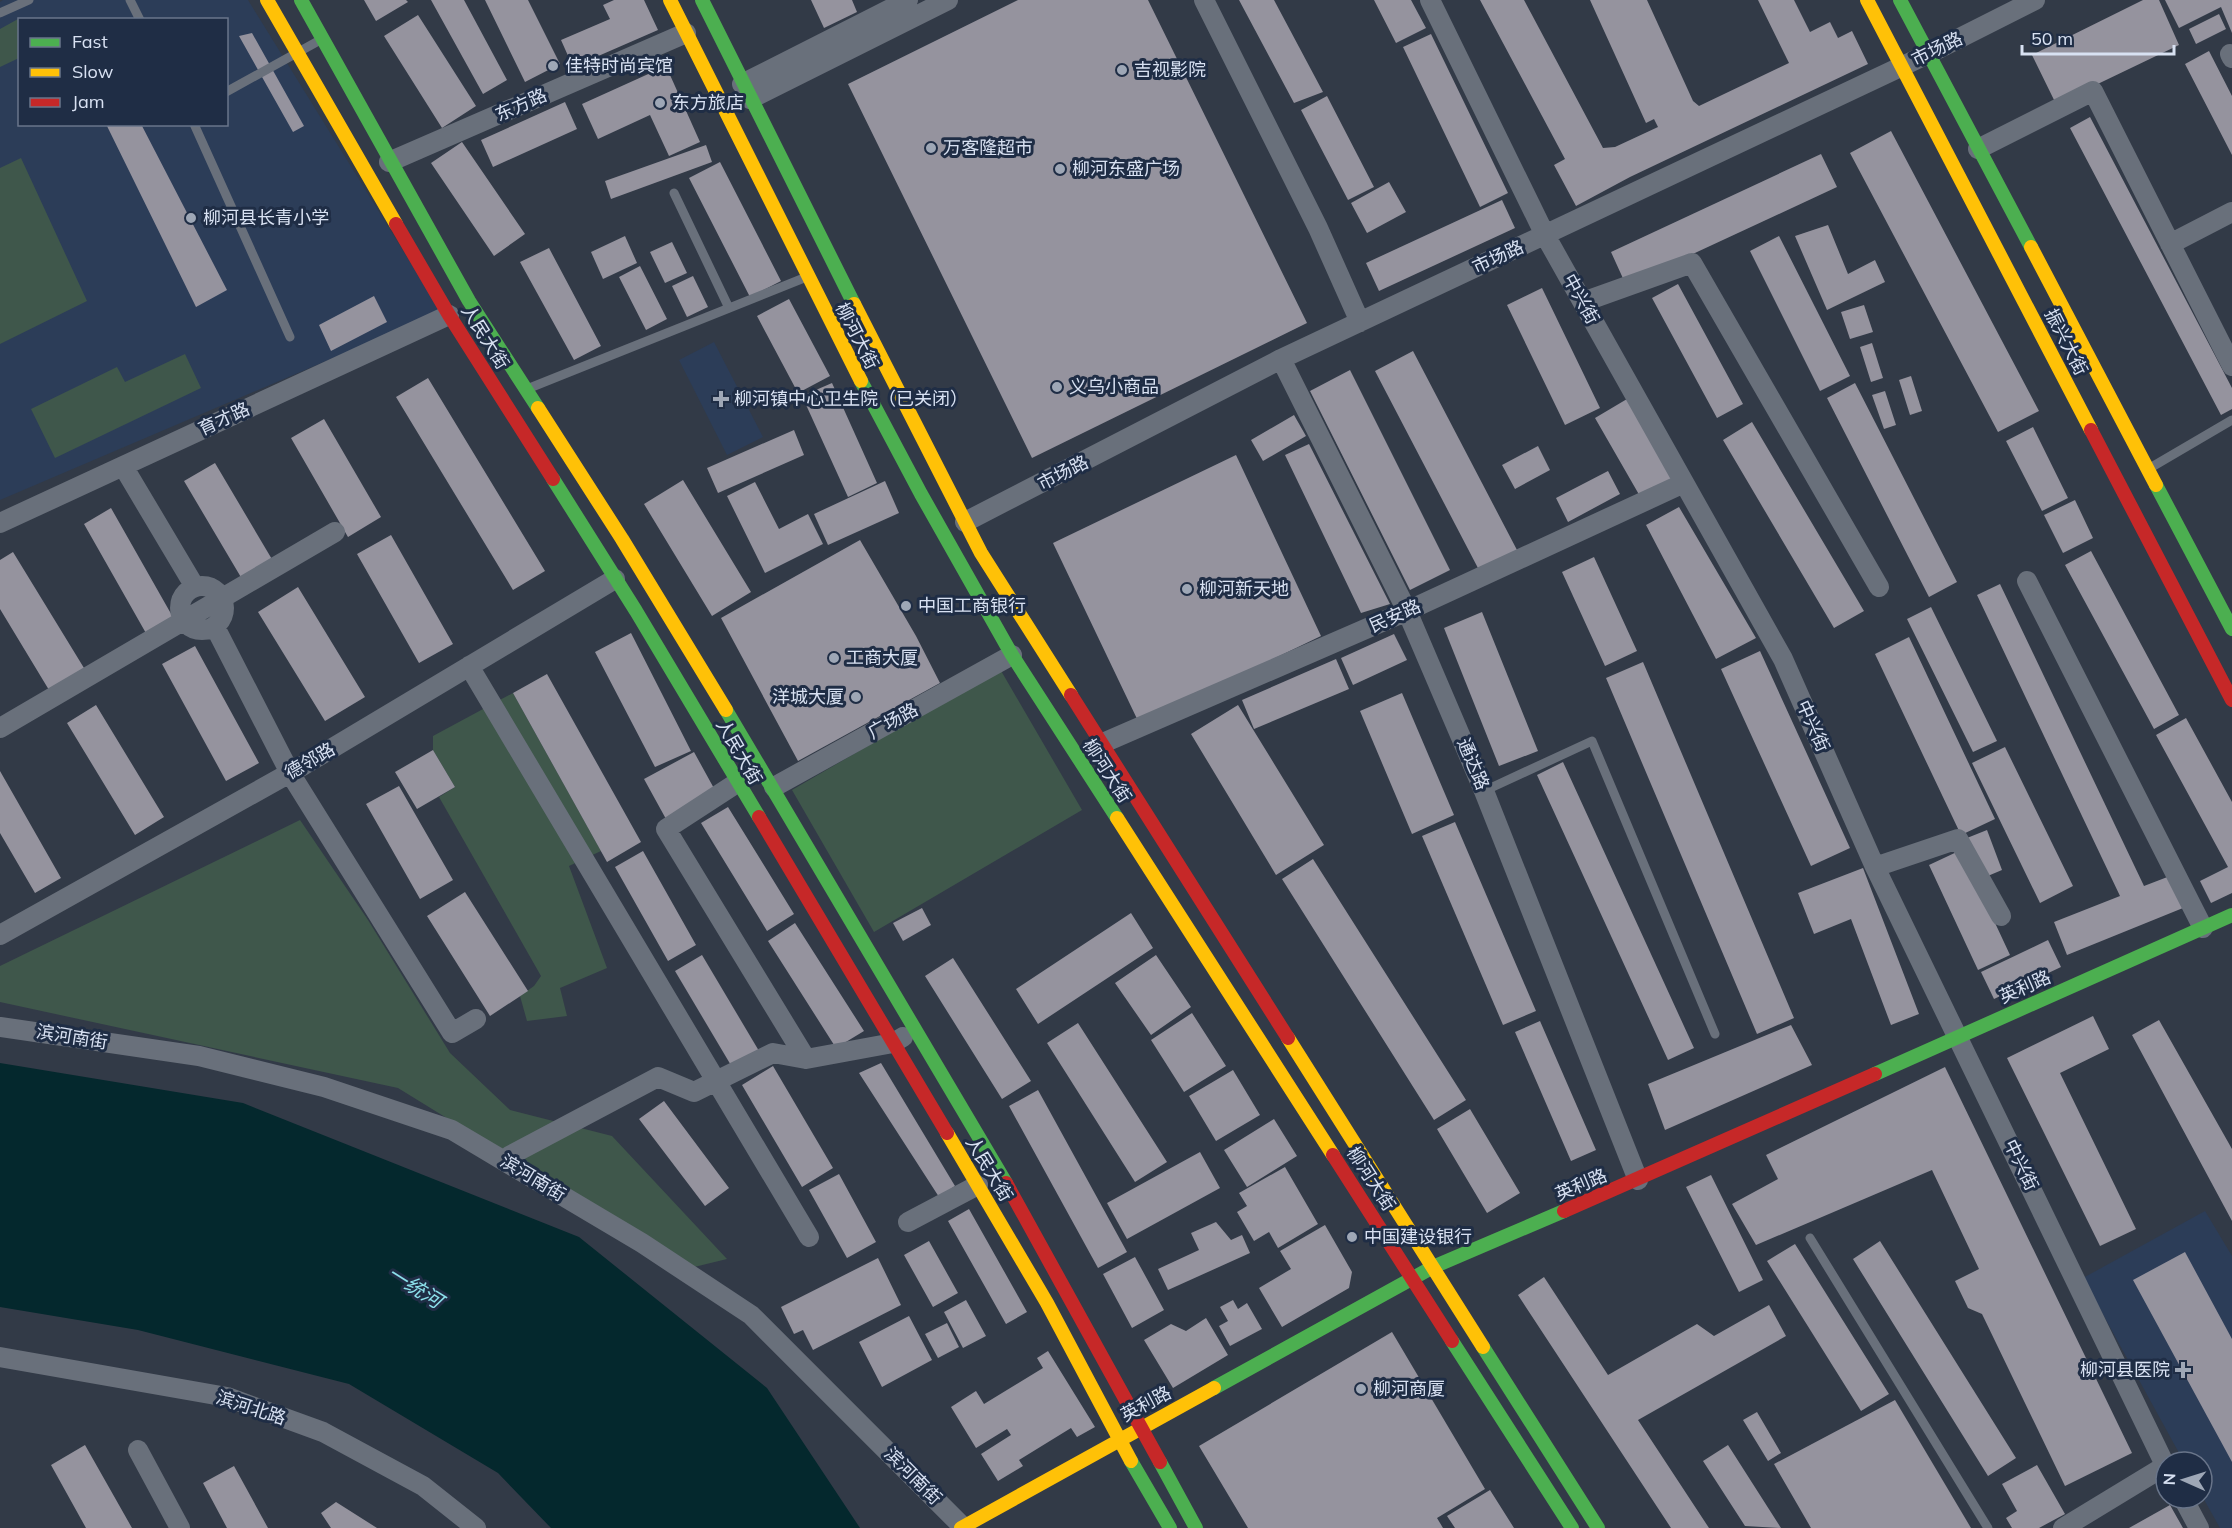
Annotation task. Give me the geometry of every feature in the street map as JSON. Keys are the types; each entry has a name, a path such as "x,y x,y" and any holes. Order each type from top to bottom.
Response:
{"street":[{"name":"人民大街","path":"267,0 449,315 615,579 978,1185 1047,1303 1118,1439 1170,1528"},
{"name":"人民大街","path":"301,0 389,162 469,301 527,389 774,787 992,1158 1138,1428 1196,1528"},
{"name":"柳河大街","path":"670,0 806,277 910,479 1012,656 1413,1277 1572,1528"},
{"name":"柳河大街","path":"702,0 964,522 1598,1528"},
{"path":"746,91 948,0"},
{"path":"1204,0 1318,228 1360,322"},
{"name":"中兴街","path":"1430,0 1545,235 1783,659 1875,867 1959,1035 2158,1450"},
{"name":"振兴大街","path":"1867,0 2232,700"},
{"name":"振兴大街","path":"1899,0 2232,629"},
{"name":"市场路","path":"964,522 1281,359 1928,54 2035,0"},
{"path":"746,91 904,1"},
{"name":"东方路","path":"389,162 686,33"},
{"path":"1978,149 2093,91 2232,366"},
{"path":"2170,244 2232,212"},
{"path":"1583,302 1692,263 1879,587"},
{"name":"育才路","path":"0,523 449,315"},
{"name":"通达路","path":"1281,359 1407,611 1484,791 1638,1180"},
{"path":"123,466 195,587"},
{"name":"民安路","path":"1103,743 1407,611 1684,483"},
{"path":"0,728 335,532"},
{"name":"德邻路","path":"0,934 290,773 615,579"},
{"path":"2027,581 2203,928"},
{"path":"195,587 211,588 222,599 224,609 222,619 215,627 195,630 184,621 180,613 183,598 195,587"},
{"path":"215,627 290,773 452,1033 476,1019"},
{"name":"广场路","path":"774,787 1012,656"},
{"path":"469,666 809,1238"},
{"path":"762,769 736,782 666,829 806,1059"},
{"path":"1875,867 1958,838 2001,916"},
{"name":"英利路","path":"963,1528 1118,1439 1433,1267 1638,1180 2232,915"},
{"name":"滨河南街","path":"0,1026 199,1056 324,1087 453,1130 642,1243 751,1315 963,1528"},
{"path":"509,1156 658,1077 694,1092 773,1053 806,1059 892,1043 916,1029"},
{"path":"908,1222 978,1185"},
{"name":"滨河北路","path":"0,1357 227,1397 333,1438 423,1485 476,1528"},
{"path":"138,1450 180,1528"},
{"path":"2063,1528 2154,1473"},
{"path":"2189,1510 2199,1528"}],"lane":[{"path":"0,13 29,0"},
{"path":"130,0 139,18"},
{"path":"228,91 322,39"},
{"path":"195,126 290,337"},
{"path":"674,193 729,308"},
{"path":"527,389 806,277"},
{"path":"2148,470 2232,420"},
{"path":"1484,791 1592,741 1715,1034"},
{"path":"1810,1238 1988,1528"}],"shaded area":[{"name":"柳河县长青小学","path":"3,0 248,0 441,312 0,500 0,2"},
{"path":"18,19 18,58 0,67 0,29"},
{"path":"21,158 87,301 0,344 0,168"},
{"name":"柳河镇中心卫生院（已关闭）","path":"714,342 763,437 727,455 679,360"},
{"path":"185,354 201,388 55,458 31,409 117,367 125,382"},
{"path":"1000,669 1082,810 874,932 792,790"},
{"path":"513,693 601,851 569,866 607,968 560,988 567,1016 527,1021 520,996 534,986 541,976 439,797 455,787 433,750 433,736"},
{"path":"300,820 368,920 450,1053 510,1110 612,1136 727,1259 690,1268 398,1088 0,1002 0,966"},
{"name":"柳河县医院","path":"2205,1211 2232,1256 2232,1528 2220,1528 2210,1510 2214,1510 2214,1450 2177,1450 2083,1278"}],"water":[{"name":"一统河","path":"0,1063 243,1103 579,1237 767,1388 860,1528 551,1528 498,1473 349,1384 138,1330 0,1307"}],"building":[{"path":"364,0 406,0 408,2 376,21"},
{"path":"431,0 464,0 507,80 483,94"},
{"path":"485,0 528,0 560,64 525,82"},
{"path":"614,0 644,0 658,30 573,67 561,40 610,19 603,5"},
{"path":"811,0 852,0 857,12 824,28"},
{"name":"柳河东盛广场","path":"1018,0 1148,0 1307,323 1032,458 848,84"},
{"path":"1239,0 1274,0 1323,92 1294,103"},
{"path":"1374,0 1411,0 1426,28 1396,43"},
{"path":"1480,0 1524,0 1603,148 1615,147 1658,127 1654,119 1646,123 1590,0 1647,0 1693,101 1699,106 1789,63 1758,0 1794,0 1810,32 1830,22 1838,38 1852,31 1868,64 1630,177 1576,206 1554,165 1565,159"},
{"path":"2143,0 2159,0 2179,45 2056,104 2032,55"},
{"path":"2165,0 2232,0 2232,33 2221,7 2179,28"},
{"path":"2219,14 2226,29 2196,44 2189,29"},
{"path":"418,15 476,106 442,128 384,36"},
{"path":"252,33 304,126 293,132 239,36"},
{"path":"1431,34 1508,193 1480,207 1403,47"},
{"path":"2209,51 2232,96 2232,155 2185,64"},
{"path":"666,66 700,142 669,156 650,115 598,139 582,104"},
{"path":"1327,96 1374,187 1348,200 1301,110"},
{"path":"565,102 577,129 493,167 481,140"},
{"path":"2090,117 2232,388 2232,409 2221,415 2070,128"},
{"path":"107,126 142,126 227,290 196,307"},
{"path":"1891,131 2039,411 1998,432 1850,153"},
{"path":"462,142 525,234 494,256 431,163"},
{"path":"706,145 712,162 611,199 605,181"},
{"path":"1821,154 1837,187 1626,285 1611,252"},
{"path":"720,162 781,281 750,297 689,178"},
{"path":"1389,182 1406,212 1367,233 1351,203"},
{"path":"1502,200 1515,228 1379,291 1366,263"},
{"path":"1828,225 1848,274 1875,260 1885,282 1827,310 1795,236"},
{"path":"625,236 637,263 603,279 591,252"},
{"path":"1779,236 1850,376 1820,391 1750,251"},
{"path":"672,242 687,273 665,283 650,252"},
{"path":"549,248 601,346 574,360 520,262"},
{"path":"640,266 667,319 646,330 619,277"},
{"path":"693,276 708,307 687,317 672,286"},
{"path":"1678,284 1743,404 1717,418 1652,298"},
{"path":"1542,288 1600,408 1565,425 1507,305"},
{"path":"374,296 387,322 331,351 319,325"},
{"path":"789,299 830,376 798,393 757,316"},
{"path":"1864,305 1873,332 1850,339 1841,312"},
{"path":"1872,343 1883,378 1871,382 1860,347"},
{"path":"1413,351 1517,550 1479,570 1375,371"},
{"path":"1350,370 1450,570 1410,590 1310,391"},
{"path":"1911,376 1922,411 1910,415 1899,380"},
{"path":"428,378 545,571 513,590 396,397"},
{"path":"832,383 877,483 848,497 802,396"},
{"path":"1855,383 1957,582 1929,597 1827,398"},
{"path":"1885,391 1896,425 1884,429 1872,395"},
{"path":"1627,399 1673,479 1641,498 1595,418"},
{"path":"1294,415 1306,436 1263,461 1251,440"},
{"path":"324,419 381,517 348,537 291,438"},
{"path":"1752,422 1864,611 1834,628 1723,440"},
{"path":"2033,427 2068,498 2042,511 2006,441"},
{"path":"794,430 804,455 718,493 707,468"},
{"path":"1309,444 1390,604 1361,613 1285,455"},
{"path":"1538,446 1550,470 1515,489 1502,465"},
{"name":"柳河新天地","path":"1236,455 1321,636 1139,723 1053,543"},
{"path":"215,463 273,561 242,579 184,481"},
{"path":"1608,471 1620,494 1568,522 1556,498"},
{"path":"683,480 751,592 712,616 644,504"},
{"path":"885,481 899,513 828,545 814,514"},
{"path":"755,482 779,529 808,514 823,544 765,573 727,496"},
{"path":"2075,500 2093,538 2063,553 2044,515"},
{"path":"1679,507 1756,638 1716,659 1646,525"},
{"path":"111,508 174,619 147,635 84,524"},
{"path":"391,535 453,644 419,663 357,554"},
{"path":"860,540 916,636 940,683 798,761 721,618"},
{"path":"2091,551 2179,715 2154,729 2065,565"},
{"path":"13,552 84,668 49,690 0,609 0,560"},
{"path":"1594,557 1637,651 1605,666 1562,572"},
{"path":"2000,584 2144,886 2170,876 2183,908 2067,955 2054,922 2120,896 1977,595"},
{"path":"298,587 365,697 325,721 258,612"},
{"path":"1931,607 1997,741 1973,752 1907,619"},
{"path":"1482,612 1538,751 1499,766 1444,628"},
{"path":"631,633 691,751 655,767 595,652"},
{"path":"1394,634 1407,660 1353,685 1341,658"},
{"path":"1909,637 1995,819 1961,835 1875,654"},
{"path":"195,646 259,763 226,781 162,664"},
{"path":"1760,651 1850,848 1811,866 1721,669"},
{"path":"1336,659 1349,689 1254,729 1242,700"},
{"path":"1643,662 1794,1018 1757,1034 1606,678"},
{"path":"547,674 641,842 607,862 513,693"},
{"path":"1402,693 1454,815 1412,834 1360,711"},
{"path":"96,705 164,817 135,835 67,723"},
{"path":"1238,705 1324,845 1276,875 1191,734"},
{"path":"2186,718 2232,802 2232,893 2211,903 2200,881 2228,867 2156,735"},
{"path":"2005,747 2073,886 2040,903 1972,763"},
{"path":"433,750 455,787 417,809 395,772"},
{"path":"694,752 716,792 666,819 644,779"},
{"path":"1563,762 1694,1048 1668,1060 1537,775"},
{"path":"0,771 61,878 35,893 0,833"},
{"path":"399,786 453,880 420,899 366,804"},
{"path":"728,807 794,914 767,931 701,823"},
{"path":"1455,822 1536,1011 1503,1025 1422,836"},
{"path":"1987,830 2002,870 1983,878 1967,838"},
{"path":"1961,850 2010,955 1978,970 1929,865"},
{"path":"643,851 696,945 668,961 615,867"},
{"path":"1313,859 1466,1100 1434,1120 1282,879"},
{"path":"1863,868 1919,1014 1891,1025 1851,919 1814,934 1798,893"},
{"path":"465,892 528,991 490,1016 427,916"},
{"path":"922,908 931,925 903,941 893,923"},
{"path":"1131,913 1153,948 1038,1024 1016,989"},
{"path":"795,923 864,1031 836,1048 768,941"},
{"path":"2048,940 2061,967 1994,999 1981,972"},
{"path":"702,955 759,1051 732,1067 675,971"},
{"path":"1156,955 1191,1007 1151,1035 1115,983"},
{"path":"953,958 1031,1081 1002,1099 925,976"},
{"path":"1192,1013 1226,1066 1184,1092 1151,1040"},
{"path":"2093,1016 2109,1049 2060,1073 2136,1229 2100,1246 2007,1058"},
{"path":"2159,1020 2232,1149 2232,1221 2132,1035"},
{"path":"1540,1021 1596,1150 1571,1161 1515,1032"},
{"path":"1078,1023 1167,1162 1135,1182 1047,1043"},
{"path":"1791,1025 1812,1065 1665,1130 1648,1084"},
{"path":"881,1063 955,1186 939,1197 859,1073"},
{"path":"773,1066 833,1168 802,1187 742,1085"},
{"path":"1945,1067 2132,1453 2065,1486 1982,1314 1968,1308 1955,1281 1979,1269 1932,1170 1756,1245 1732,1204 1778,1179 1766,1155"},
{"path":"1233,1070 1260,1115 1216,1141 1189,1096"},
{"path":"1038,1090 1127,1252 1098,1268 1009,1106"},
{"path":"664,1101 729,1188 705,1206 639,1119"},
{"path":"1470,1109 1520,1193 1487,1213 1437,1129"},
{"path":"1274,1119 1297,1156 1247,1187 1224,1150"},
{"path":"1200,1152 1220,1188 1127,1239 1107,1203"},
{"path":"1285,1167 1318,1224 1278,1248 1269,1232 1254,1241 1237,1212 1247,1206 1239,1193"},
{"path":"839,1174 876,1242 847,1258 809,1190"},
{"path":"1711,1175 1763,1280 1739,1292 1686,1187"},
{"path":"969,1209 1027,1312 1006,1324 948,1221"},
{"path":"1216,1222 1231,1240 1242,1235 1250,1253 1168,1290 1158,1269 1199,1250 1191,1233"},
{"path":"1325,1225 1352,1272 1349,1288 1282,1327 1259,1288 1291,1269 1280,1251"},
{"path":"929,1241 958,1293 933,1307 904,1255"},
{"path":"1880,1241 2016,1458 1988,1476 1853,1259"},
{"path":"1795,1244 1889,1394 1861,1411 1767,1261"},
{"path":"2185,1252 2232,1339 2232,1462 2133,1280"},
{"path":"1135,1257 1164,1310 1132,1328 1103,1274"},
{"path":"878,1258 901,1305 813,1350 803,1330 794,1334 781,1307"},
{"path":"1544,1277 1608,1375 1697,1324 1714,1336 1769,1305 1786,1336 1638,1420 1709,1528 1671,1528 1518,1295"},
{"path":"966,1300 986,1336 963,1348 944,1312"},
{"path":"1233,1300 1238,1309 1247,1303 1262,1329 1230,1346 1219,1326 1228,1321 1220,1307"},
{"path":"909,1316 932,1360 882,1387 859,1342"},
{"path":"1206,1318 1228,1355 1173,1388 1144,1340 1171,1324 1186,1331"},
{"path":"947,1323 959,1347 938,1358 925,1334"},
{"name":"柳河商厦","path":"1392,1332 1485,1489 1437,1518 1443,1528 1248,1528 1199,1446"},
{"path":"1048,1351 1095,1427 1077,1437 1071,1428 1019,1460 1023,1466 998,1481 981,1454 1011,1435 1007,1429 976,1448 951,1407 976,1391 984,1404 1043,1368 1037,1358"},
{"path":"1895,1400 1971,1528 1811,1528 1774,1464"},
{"path":"1757,1412 1781,1453 1768,1461 1743,1420"},
{"path":"85,1445 132,1528 86,1528 51,1465"},
{"path":"1728,1445 1781,1528 1745,1526 1703,1461"},
{"path":"2037,1465 2065,1514 2039,1528 2012,1528 2006,1518 2017,1511 2002,1484"},
{"path":"234,1466 268,1528 227,1528 203,1483"},
{"path":"1490,1490 1514,1528 1455,1528 1447,1516"},
{"path":"336,1502 377,1528 331,1528 321,1513"},
{"path":"2161,1510 2173,1510 2183,1528 2129,1528"}],"traffic: fast":[{"path":"301,0 469,301 538,408"},
{"path":"702,0 854,304"},
{"path":"1900,0 2031,247"},
{"path":"861,381 921,494 1012,655 1117,818"},
{"path":"553,479 636,611 759,817"},
{"path":"2156,485 2232,629"},
{"path":"726,710 1006,1183"},
{"path":"1875,1074 2232,915"},
{"path":"1214,1388 1433,1267 1564,1211"},
{"path":"1452,1341 1572,1528"},
{"path":"1483,1347 1598,1528"},
{"path":"1131,1461 1170,1528"},
{"path":"1160,1462 1196,1528"}],"traffic: slow":[{"path":"267,0 396,224"},
{"path":"670,0 861,381"},
{"path":"1867,0 2091,430"},
{"path":"2031,247 2156,485"},
{"path":"854,304 981,553 1071,695"},
{"path":"538,408 622,539 726,710"},
{"path":"1117,818 1333,1155"},
{"path":"1288,1038 1483,1347"},
{"path":"947,1133 1047,1303 1131,1461"},
{"path":"961,1528 1214,1388"}],"traffic: jam":[{"path":"396,224 449,315 553,479"},
{"path":"2091,430 2232,700"},
{"path":"1071,695 1288,1038"},
{"path":"759,817 947,1133"},
{"path":"1564,1211 1875,1074"},
{"path":"1333,1155 1452,1341"},
{"path":"1006,1183 1160,1462"}],"place":[{"name":"佳特时尚宾馆","path":"553,66"},
{"name":"吉视影院","path":"1122,70"},
{"name":"东方旅店","path":"660,103"},
{"name":"万客隆超市","path":"931,148"},
{"name":"柳河东盛广场","path":"1060,169"},
{"name":"柳河县长青小学","path":"191,218"},
{"name":"义乌小商品","path":"1057,387"},
{"name":"柳河镇中心卫生院（已关闭）","path":"721,399"},
{"name":"柳河新天地","path":"1187,589"},
{"name":"中国工商银行","path":"906,606"},
{"name":"工商大厦","path":"834,658"},
{"name":"洋城大厦","path":"856,697"},
{"name":"中国建设银行","path":"1352,1237"},
{"name":"柳河县医院","path":"2183,1370"},
{"name":"柳河商厦","path":"1361,1389"}]}
